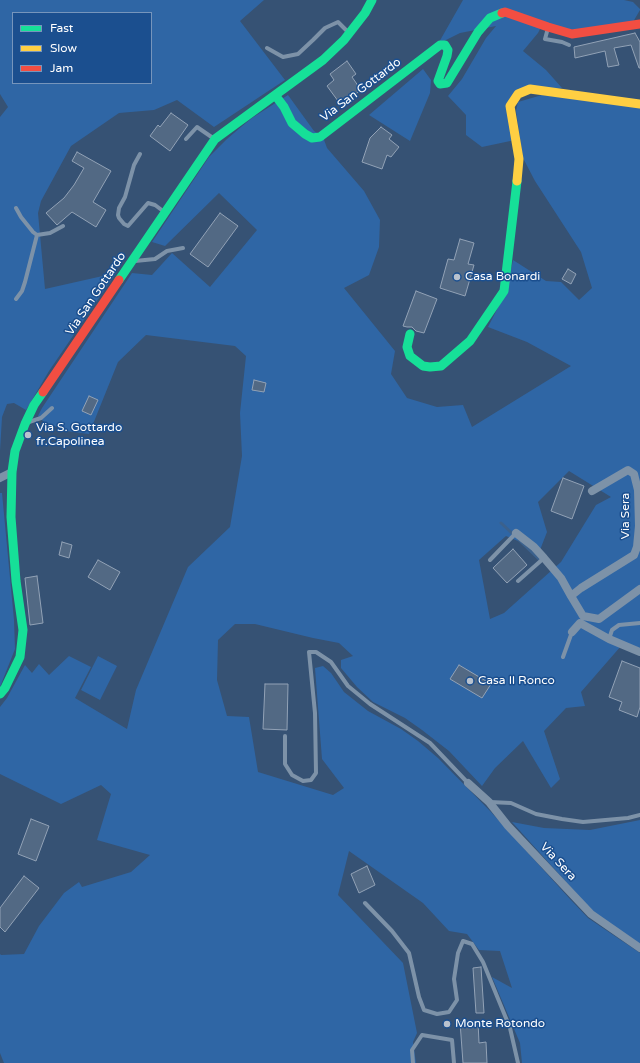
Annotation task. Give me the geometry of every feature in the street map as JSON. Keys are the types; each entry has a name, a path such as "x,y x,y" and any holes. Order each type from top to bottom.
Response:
{"street":[{"path":"275,95 323,60 344,40 365,13 372,0"},
{"name":"Via San Gottardo","path":"0,694 5,688 20,657 23,630 16,581 11,517 12,472 15,451 25,424 34,406 215,139 275,95 292,123 312,138 320,137 440,45 445,45 448,50 438,81 440,84 448,83 478,32 490,18 505,12 572,34 640,24"},
{"path":"410,334 407,348 410,356 423,366 441,366 470,341 504,291 519,159 510,106 518,94 530,89 640,104"},
{"name":"Via Sera","path":"571,596 581,588 634,555 638,547 638,490 634,474 628,470 592,491"},
{"path":"0,478 12,472"},
{"path":"516,533 534,547 541,560 561,578 583,616 599,619 640,589"},
{"path":"572,632 580,623 609,639 640,652"},
{"name":"Via Sera","path":"468,783 488,802 508,826 591,914 640,948"}],"lane":[{"path":"267,48 283,57 298,54 325,28 338,22 349,34"},
{"path":"548,27 545,39 562,42 569,45"},
{"path":"186,139 197,126 215,139"},
{"path":"140,154 134,164 125,197 119,208 119,218 128,226 148,203 165,212"},
{"path":"16,208 21,217 37,235 50,233 63,226"},
{"path":"16,299 25,282 37,235"},
{"path":"133,260 155,259 167,251 183,248"},
{"path":"25,424 41,418 52,408"},
{"path":"490,560 516,533"},
{"path":"518,582 541,560"},
{"path":"609,639 612,630 619,624 640,623"},
{"path":"563,657 572,632"},
{"path":"285,736 285,764 292,775 303,781 311,780 316,773 315,713 309,652 316,652 331,662 348,686 370,704 430,743 468,783"},
{"path":"488,802 493,801 511,803 536,814 583,822 628,818 640,815"},
{"path":"365,903 392,931 409,953 419,997 424,1010 437,1014 449,1012 457,1000 454,979 458,953 463,941 472,944 483,962 510,1028 518,1063"},
{"path":"413,1063 412,1050 422,1035 452,1040 454,1063"}],"shaded area":[{"path":"0,0 264,0 240,21 285,80 214,127 177,100 154,110 119,113 71,146 41,201 38,213 45,289 116,273 49,371 26,410 14,403 7,404 2,417 0,451 0,117 8,107 0,94"},
{"path":"463,0 624,0 633,2 640,10 633,22 577,31 543,23 538,33 523,51 546,70 562,88 515,93 515,140 482,147 466,135 466,115 448,96 462,79 486,38 496,26 460,33 438,44"},
{"path":"423,69 431,80 430,93 410,141 369,115"},
{"path":"288,95 314,131 323,137 327,148 364,191 380,220 379,247 369,275 344,288 395,351 391,374 407,398 437,407 463,405 472,427 571,366 527,342 488,327 507,290 513,260 546,281 561,282 579,300 592,288 581,252 535,181 523,158 516,111 518,102 542,95 640,107 640,653 621,646 581,692 585,706 566,708 544,731 560,779 551,788 523,741 495,768 482,786 449,751 405,718 373,702 357,687 341,668 341,660 353,656 339,643 255,624 235,624 218,640 217,680 227,716 249,717 258,772 333,795 344,788 322,759 315,668 323,666 331,673 344,692 368,711 401,729 438,758 491,812 588,918 640,953 640,1063 522,1063 520,1043 492,977 512,988 500,951 479,950 467,934 449,931 423,903 349,851 338,895 403,963 417,1033 413,1042 416,1063 4,1063 0,1053 0,954 24,954 39,926 64,893 79,882 82,887 131,872 150,855 97,840 111,794 101,785 61,804 0,774 0,707 7,698 25,665 32,673 39,664 49,675 69,656 91,667 75,698 127,729 136,690 188,567 230,527 242,456 240,413 246,356 235,346 146,335 118,362 89,434 66,431 43,421 38,416 132,273 152,275 172,253 210,287 257,230 219,193 165,246 152,242 209,157 227,139 252,118","holes":["569,471 611,497 596,505 561,562 504,613 490,619 479,560 506,536 540,550 547,532 538,502"]},
{"path":"0,493 2,493 14,620 15,649 0,687"},
{"path":"98,656 117,666 100,700 81,690"},
{"path":"640,820 640,944 593,912 512,822 544,828 590,830"}],"building":[{"path":"635,33 640,42 640,68 631,45 614,48 619,65 608,67 605,51 575,58 574,47"},
{"path":"347,61 356,74 352,77 361,90 341,105 327,86 334,80 330,74"},
{"path":"171,113 188,125 170,151 150,136 158,125 160,127"},
{"path":"381,127 392,135 389,139 399,147 391,157 387,155 382,169 362,162 370,138"},
{"path":"77,152 111,171 93,202 106,210 96,227 72,212 57,225 46,213 64,198 84,168 72,161"},
{"path":"220,213 238,226 208,267 190,254"},
{"name":"Casa Bonardi","path":"460,239 474,243 468,264 474,265 465,296 440,288 448,259 454,260"},
{"path":"568,269 576,274 571,284 562,279"},
{"path":"416,291 437,299 424,333 416,331 412,327 403,326"},
{"path":"254,380 266,383 264,392 252,390"},
{"path":"89,396 98,400 91,415 82,411"},
{"path":"563,478 584,486 572,519 551,511"},
{"path":"62,542 72,545 69,558 59,555"},
{"path":"513,549 527,565 507,583 493,568"},
{"path":"98,560 120,572 110,590 88,577"},
{"path":"37,576 43,623 30,625 25,578"},
{"path":"622,661 640,668 640,707 637,717 619,710 622,702 609,697"},
{"name":"Casa Il Ronco","path":"459,665 491,684 482,698 450,679"},
{"path":"265,684 288,684 287,730 263,729"},
{"path":"31,819 49,826 36,861 18,854"},
{"path":"367,866 375,885 359,893 351,874"},
{"path":"24,876 39,888 5,932 0,927 0,908"},
{"path":"481,967 484,1013 476,1013 473,968"},
{"path":"478,1021 479,1043 486,1042 487,1063 463,1063 460,1022"}],"waterway":[{"path":"501,523 514,535"},
{"path":"519,540 540,560"}],"traffic: fast":[{"path":"119,280 215,139 323,60 344,40 365,13 372,0"},
{"path":"275,95 284,107 292,123 312,138 320,137 440,45 445,45 448,50 438,81 440,84 447,83 478,32 490,18 502,13"},
{"path":"410,334 407,347 410,356 423,366 430,367 441,366 470,341 504,291 517,181"},
{"path":"0,694 5,688 20,657 23,630 16,581 11,517 12,472 15,451 25,424 34,405 43,392"}],"traffic: slow":[{"path":"517,181 519,159 510,106 518,94 530,89 640,104"}],"traffic: jam":[{"path":"502,13 505,12 572,34 640,24"},
{"path":"43,392 119,280"}],"place":[{"name":"Casa Bonardi","path":"457,277"},
{"name":"Via S. Gottardo fr.Capolinea","path":"28,435"},
{"name":"Casa Il Ronco","path":"470,681"},
{"name":"Monte Rotondo","path":"447,1024"}]}
